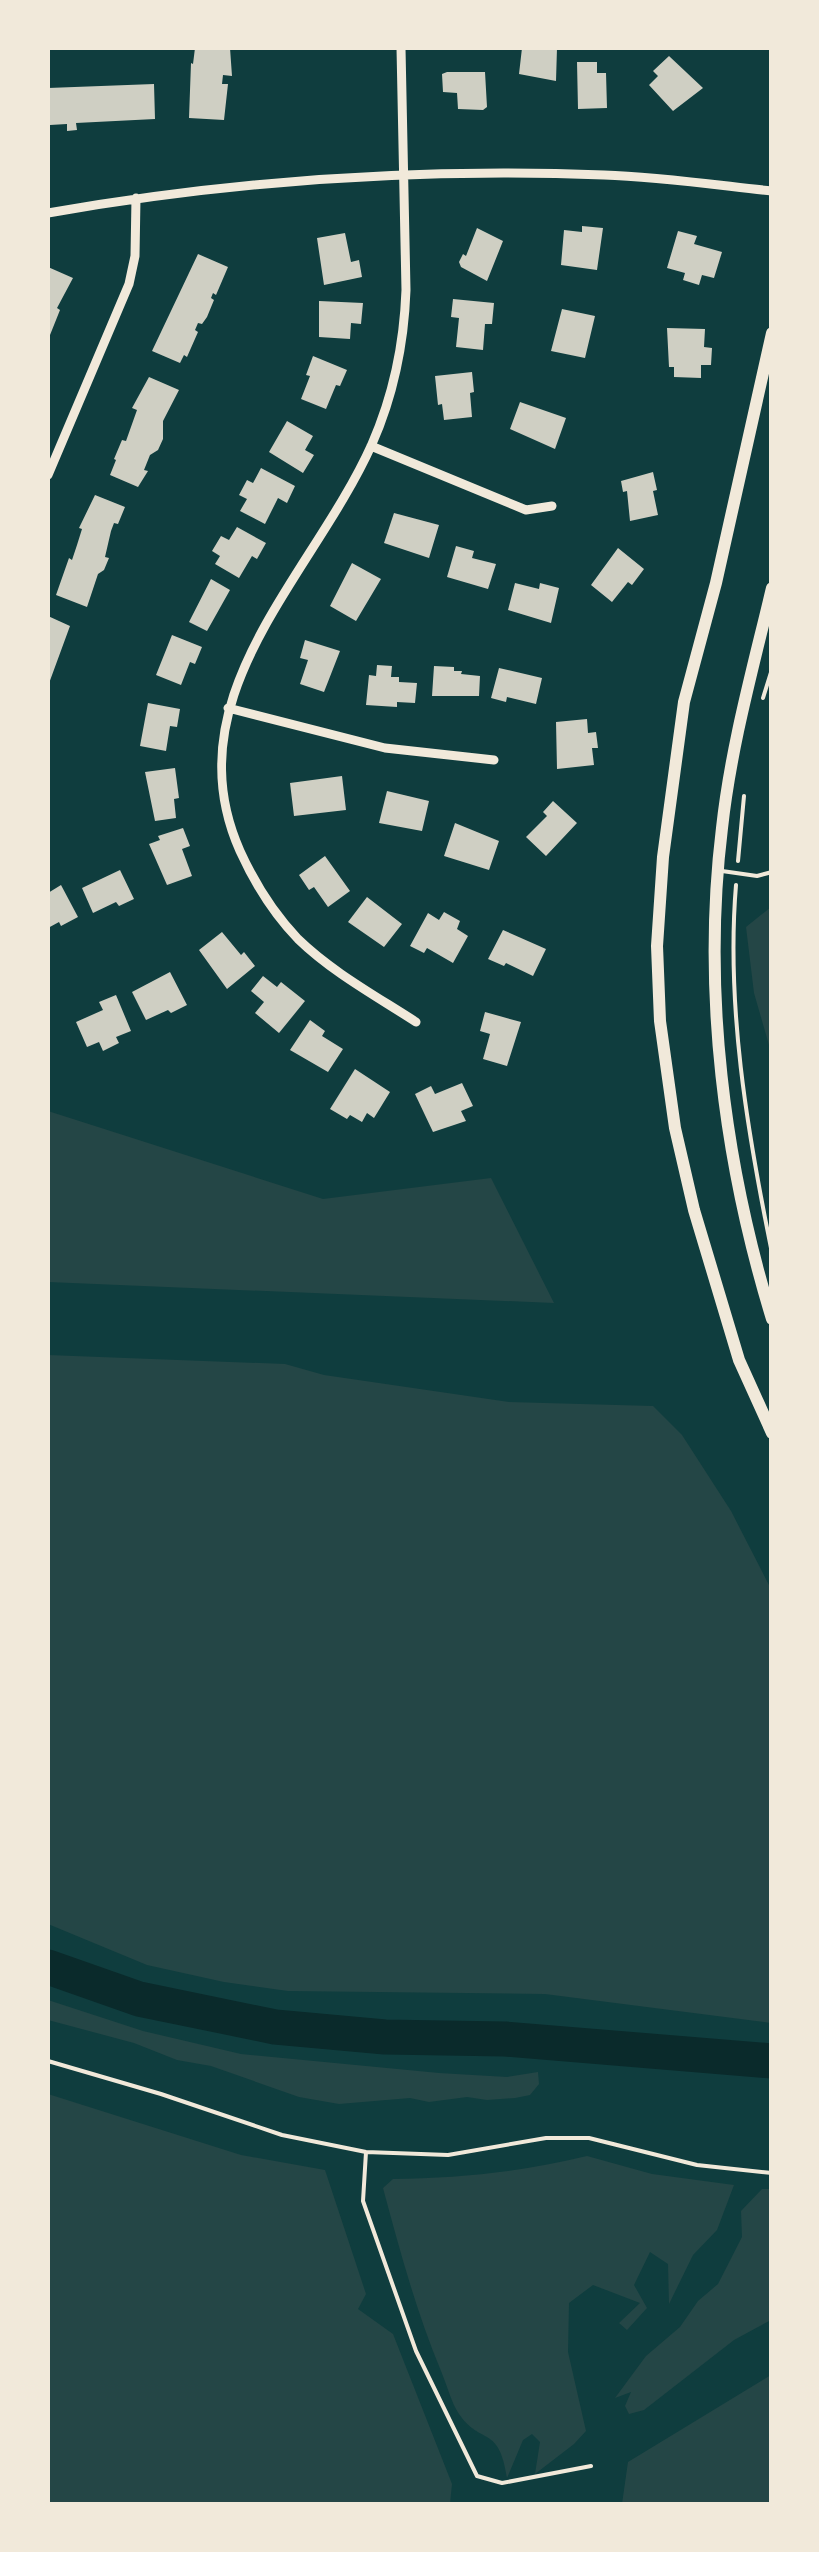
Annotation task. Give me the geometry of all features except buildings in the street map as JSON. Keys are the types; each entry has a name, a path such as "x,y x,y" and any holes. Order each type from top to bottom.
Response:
{"main road":[{"path":"772,333 716,583 684,702 663,857 657,946 660,1022 675,1128 694,1210 738,1360 772,1433"},
{"path":"772,588 736,736 717,871 715,983 738,1192 772,1319"}],"street":[{"path":"401,48 404,330 396,378 371,446 262,632 228,708 220,763 222,795 234,836 264,898 300,940 330,966 416,1022"},
{"path":"48,213 136,198 287,182 405,178 607,175 772,191"},
{"path":"48,475 129,284 135,256 136,198"},
{"path":"371,446 526,510 552,506"},
{"path":"228,708 385,748 494,760"}],"lane":[{"path":"717,871 756,876 772,872"}],"path":[{"path":"762,702 772,669"},
{"path":"745,782 733,958 742,1070 772,1252"},
{"path":"48,2061 282,2135 366,2152 448,2155 546,2138 590,2138 697,2165 772,2174"},
{"path":"366,2152 363,2202 416,2351 477,2476 502,2482 591,2466"}],"shaded area":[{"path":"771,907 771,1052 754,993 746,927"},
{"path":"48,1111 323,1199 491,1178 554,1303 48,1282"},
{"path":"48,1355 285,1364 324,1375 509,1402 653,1406 682,1435 731,1511 771,1589 771,2023 545,1994 288,1991 147,1965 48,1924"},
{"path":"48,2000 143,2031 241,2054 439,2073 507,2077 538,2072 539,2084 530,2095 515,2098 467,2097 429,2102 410,2098 339,2104 299,2097 211,2066 177,2060 134,2043 48,2020"},
{"path":"48,2094 241,2155 325,2170 366,2294 358,2309 393,2334 452,2484 450,2504 48,2504"},
{"path":"587,2156 652,2174 734,2185 717,2230 693,2255 669,2304 668,2264 650,2252 634,2285 647,2308 627,2330 619,2323 640,2303 593,2285 569,2303 568,2352 586,2431 535,2474 540,2442 532,2434 523,2440 507,2478 494,2442 467,2424 454,2404 416,2303 383,2188 393,2179 491,2173"},
{"path":"762,2189 771,2189 771,2320 734,2340 644,2410 629,2414 625,2406 631,2392 615,2398 646,2356 680,2327 698,2301 718,2284 742,2237 741,2211"},
{"path":"771,2375 771,2504 622,2504 628,2462"}],"waterway":[{"path":"48,1967 139,1999 275,2027 385,2037 505,2039 772,2061"}]}
